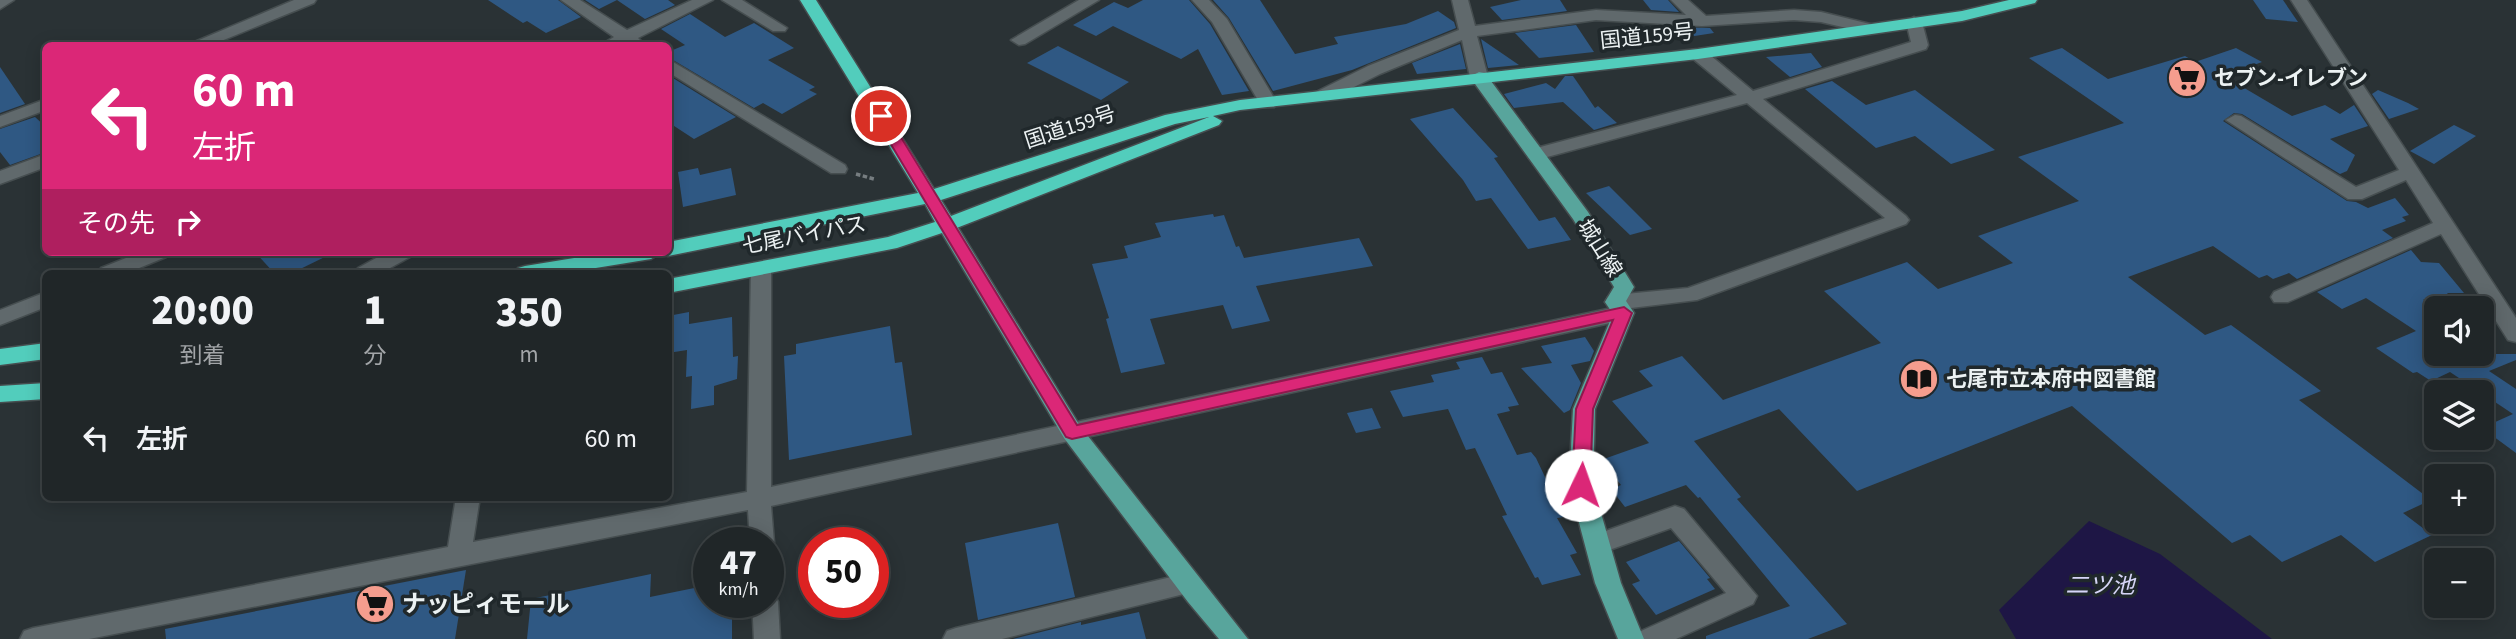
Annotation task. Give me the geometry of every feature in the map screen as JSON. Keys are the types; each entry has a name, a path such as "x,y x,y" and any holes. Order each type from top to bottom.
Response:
{"highway":[{"path":"808,0 947,225"},
{"name":"国道159号","path":"930,197 1171,119 1240,105 1698,54 1962,16 2029,0"},
{"name":"国道159号","path":"947,225 1202,125 1268,103"},
{"name":"七尾バイパス","path":"672,248 930,197"},
{"name":"七尾バイパス","path":"672,285 890,243 947,225"},
{"path":"543,270 626,256"},
{"path":"0,357 42,352"},
{"path":"0,394 42,391"}],"main road":[{"name":"城山線","path":"1479,77 1581,216 1624,287 1620,307 1584,409 1581,485 1608,583 1631,639"},
{"path":"947,225 1072,432 1188,583 1236,639"}],"street":[{"path":"0,4 6,0"},
{"path":"203,42 308,0"},
{"path":"569,0 632,41 705,0"},
{"path":"730,0 779,28"},
{"path":"1018,40 1091,0"},
{"path":"1200,0 1219,19 1268,103"},
{"path":"1460,0 1479,77"},
{"path":"1581,0 1596,15"},
{"path":"1679,0 1702,20"},
{"path":"2299,0 2516,335"},
{"path":"1322,96 1374,70 1468,32 1596,15 1702,20 1794,15 1821,17 1868,28"},
{"path":"1536,154 1750,97 1920,45 1914,22"},
{"path":"33,639 759,499 1072,432 1620,307 1690,295 1899,220 1698,54"},
{"path":"672,66 838,169"},
{"path":"0,122 42,106"},
{"path":"2235,120 2355,195 2410,172"},
{"path":"0,178 42,162"},
{"path":"2281,297 2445,225"},
{"path":"115,270 149,256"},
{"path":"370,270 396,256"},
{"path":"761,268 761,527"},
{"path":"0,318 42,301"},
{"path":"459,555 467,501"},
{"path":"1598,544 1675,516 1744,596 1650,639"},
{"path":"956,639 1188,583"},
{"path":"766,618 767,639"}],"water":[{"name":"二ツ池","path":"2089,521 2160,554 2272,639 2016,639 1999,610"}],"building":[{"path":"488,0 558,0 581,17 546,33 527,21 523,23"},
{"path":"585,0 617,0 599,9"},
{"path":"617,0 668,0 675,5 645,19"},
{"path":"1143,0 1189,0 1210,24 1249,91 1222,95 1198,49 1181,59 1113,26 1096,36 1073,25 1114,2 1128,8"},
{"path":"1213,0 1260,0 1295,54 1338,44 1334,37 1406,24 1438,11 1454,22 1456,28 1352,70 1273,91 1229,18"},
{"path":"1521,0 1560,0 1567,11 1502,20 1490,7"},
{"path":"1643,0 1668,0 1679,12 1651,10"},
{"path":"2253,0 2283,0 2298,22 2266,19"},
{"path":"690,14 725,37 754,23 794,48 768,60 815,87 809,90 817,94 782,114 763,103 754,108 672,59 672,50 685,45 661,29"},
{"path":"1576,25 1594,52 1539,58 1515,33"},
{"path":"1665,27 1710,28 1714,33 1675,39"},
{"path":"1481,39 1519,65 1488,68"},
{"path":"1460,44 1466,69 1417,74 1412,63"},
{"path":"1058,46 1129,82 1101,100 1027,63"},
{"path":"2062,48 2108,79 2185,56 2195,62 2236,48 2262,62 2224,76 2292,116 2325,105 2340,114 2354,105 2368,126 2330,139 2355,155 2347,171 2340,174 2242,114 2234,113 2223,121 2347,201 2368,208 2395,198 2409,215 2402,217 2406,221 2382,230 2393,238 2297,279 2289,273 2273,279 2267,275 2259,278 2213,246 2128,277 2205,335 2231,325 2321,391 2299,400 2424,495 2424,503 2403,513 2424,529 2424,534 2432,535 2375,562 2341,535 2282,562 2250,535 2232,543 2072,406 1857,491 1779,409 1694,441 1741,497 1737,499 1847,624 1808,639 1706,639 1706,636 1790,606 1700,497 1686,485 1625,507 1611,489 1621,485 1601,460 1649,443 1612,401 1653,386 1639,371 1682,356 1723,400 1881,343 1824,291 1907,262 1938,289 2013,263 1978,236 2079,201 2018,157 2124,123 2029,58"},
{"path":"1811,53 1822,67 1790,77 1766,57"},
{"path":"0,67 25,104 0,113"},
{"path":"1565,76 1573,76 1595,108 1598,106 1617,123 1594,130 1563,102 1514,108 1504,94 1546,83 1555,89"},
{"path":"672,77 736,117 694,139 672,125"},
{"path":"1832,81 1866,105 1915,90 1995,150 1951,164 1915,136 1876,148 1805,89"},
{"path":"2378,90 2419,109 2389,119 2372,94"},
{"path":"1453,108 1498,157 1494,158 1539,221 1555,217 1571,240 1528,249 1491,198 1476,201 1463,180 1410,119"},
{"path":"35,117 42,123 42,153 10,165 0,152 0,129"},
{"path":"2454,125 2476,136 2434,164 2410,151"},
{"path":"698,168 700,175 731,168 736,195 683,207 678,172"},
{"path":"1609,186 1652,229 1630,235 1586,193"},
{"path":"1213,214 1214,217 1224,215 1236,247 1239,246 1244,258 1359,238 1373,266 1256,286 1270,321 1232,329 1223,305 1150,319 1165,364 1121,373 1106,319 1109,318 1092,264 1128,258 1124,246 1161,237 1155,223"},
{"path":"2411,250 2421,262 2439,263 2464,293 2424,296 2424,366 2494,366 2494,354 2516,354 2516,360 2489,371 2516,389 2516,453 2494,437 2494,423 2513,414 2494,401 2494,380 2462,380 2450,372 2429,380 2417,372 2413,373 2376,348 2416,331 2366,298 2342,309 2317,292"},
{"path":"259,256 327,256 298,270 271,270"},
{"path":"689,312 689,324 732,317 733,357 738,356 737,379 714,386 714,405 691,409 692,376 686,377 687,350 672,352 672,315"},
{"path":"890,326 895,363 902,362 912,435 789,460 784,356 796,354 796,344"},
{"path":"1585,337 1594,351 1590,361 1571,365 1581,383 1570,410 1564,413 1521,368 1552,363 1541,346"},
{"path":"1482,357 1491,374 1502,372 1519,405 1508,407 1510,411 1497,414 1517,455 1531,452 1536,458 1564,517 1557,518 1577,553 1570,555 1581,575 1542,585 1538,577 1535,578 1502,516 1507,515 1475,448 1466,450 1448,409 1403,417 1390,391 1434,382 1431,375 1460,369 1456,362"},
{"path":"1372,408 1381,428 1356,433 1347,413"},
{"path":"1058,523 1075,597 978,620 965,543"},
{"path":"1679,541 1710,578 1707,579 1715,589 1656,615 1632,584 1640,581 1626,562"},
{"name":"ナッピィモール","path":"466,570 455,639 166,639 165,629"},
{"path":"651,574 650,597 693,588 693,618 732,618 732,639 527,639 531,599"},
{"path":"1139,612 1146,639 1013,639 1081,622 1081,625"}],"place":[{"name":"セブン-イレブン","path":"2187,78"},
{"name":"七尾市立本府中図書館","path":"1919,379"},
{"name":"ナッピィモール","path":"375,604"}],"route":[{"path":"881,116 1072,432 1624,313 1584,409 1581,485"}]}
